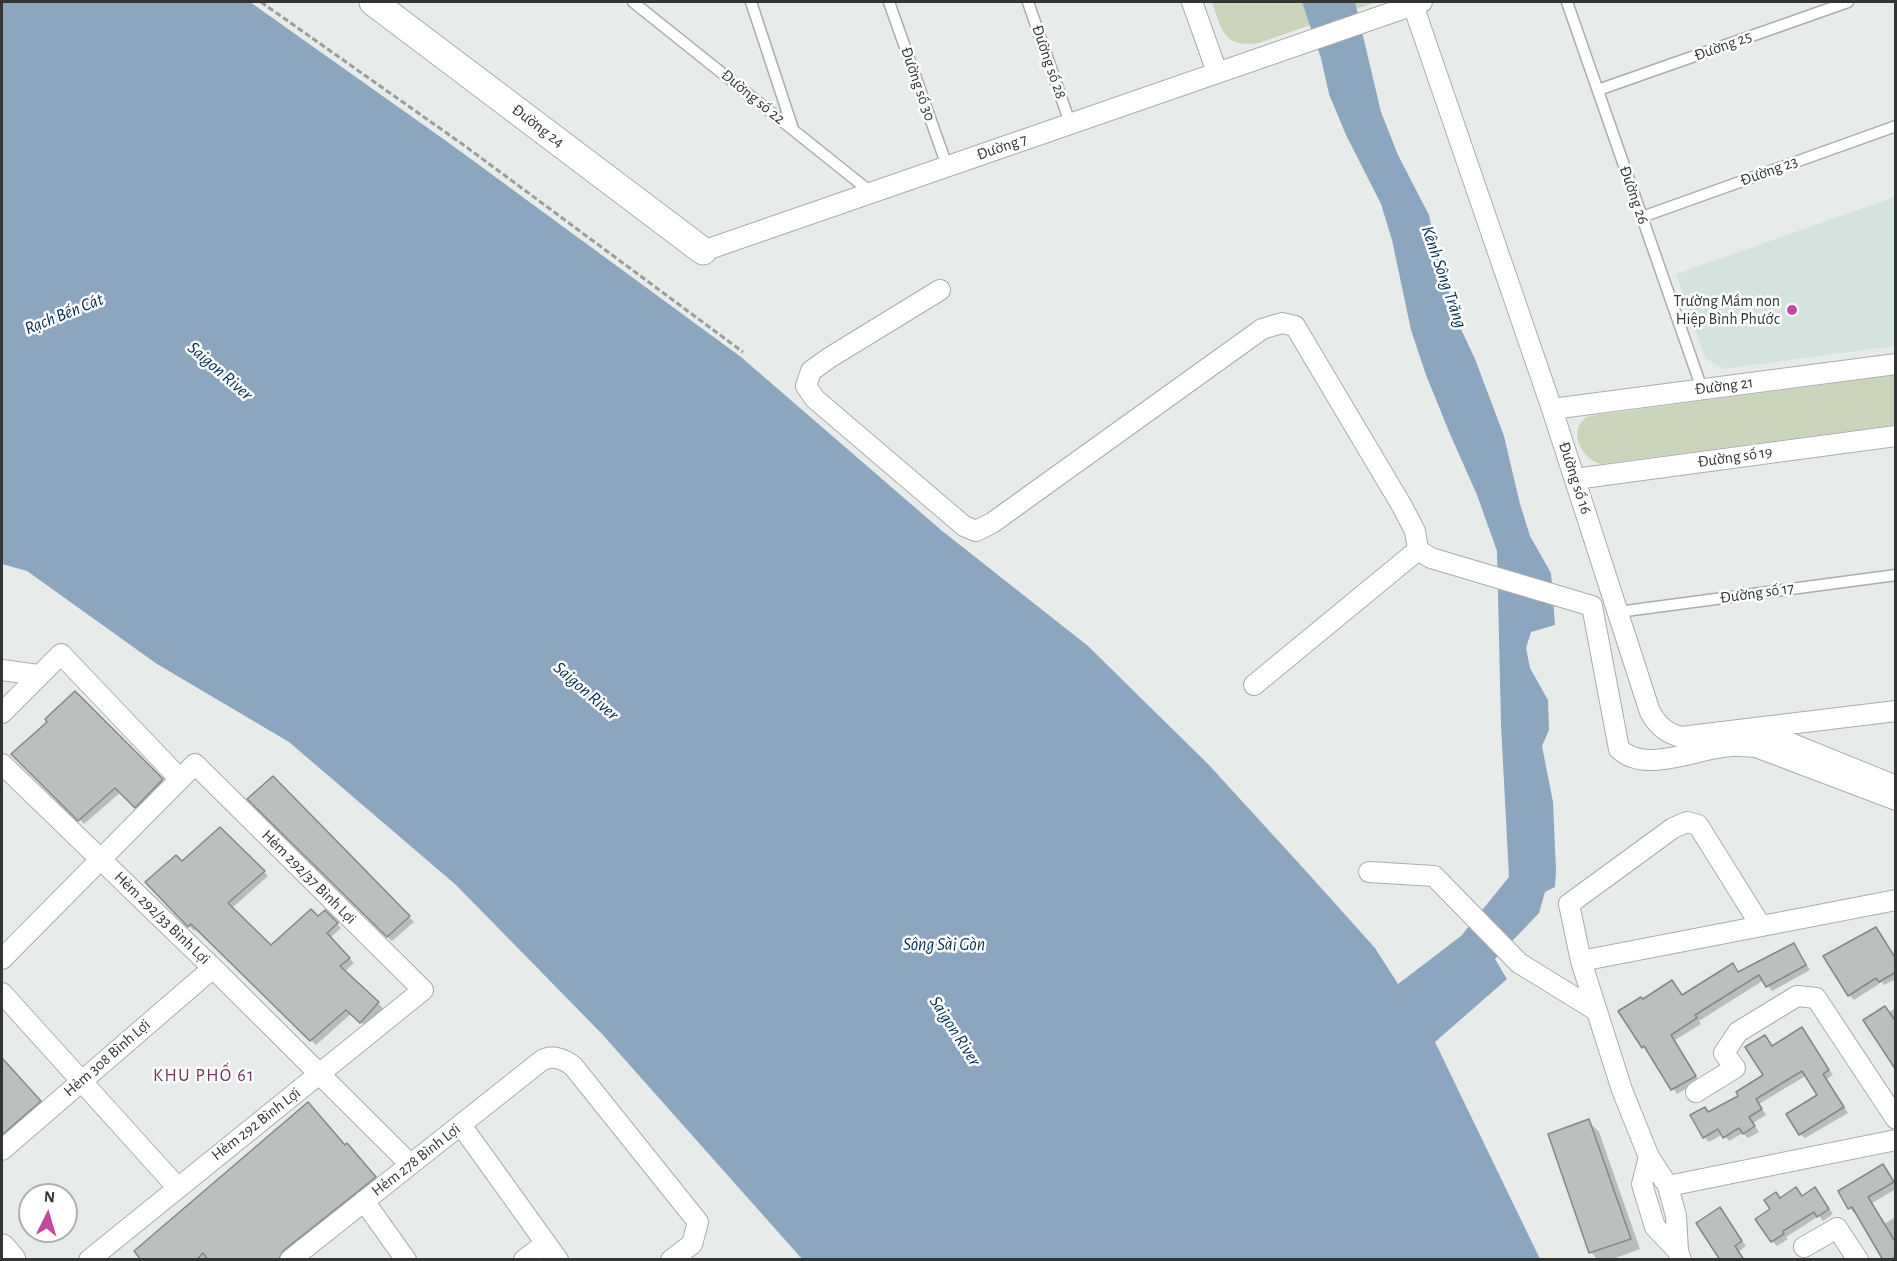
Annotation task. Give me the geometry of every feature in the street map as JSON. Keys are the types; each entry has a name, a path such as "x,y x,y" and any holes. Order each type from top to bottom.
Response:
{"street":[{"name":"Đường 24","path":"373,2 703,251"},
{"path":"1192,2 1217,72"},
{"name":"Đường 7","path":"703,251 1415,3"},
{"name":"Đường số 16","path":"1415,3 1552,409 1650,712 1656,723 1668,733 1682,737 1896,711"},
{"path":"940,290 811,371 806,386 815,399 964,526 976,531 992,523 1262,329 1282,323 1295,326 1402,506 1415,531 1418,550 1431,558 1593,606 1619,749 1627,757 1658,760 1732,746 1756,747 1896,800"},
{"name":"Đường 21","path":"1552,409 1896,364"},
{"name":"Đường số 19","path":"1575,479 1896,436"},
{"path":"1254,685 1418,550"},
{"path":"2,713 61,654 180,779 2,959"},
{"path":"2,670 38,675"},
{"path":"1755,729 1896,786"},
{"name":"Hẻm 292/33 Bình Lợi","path":"2,764 213,968 410,1164"},
{"name":"Hẻm 292/37 Bình Lợi","path":"180,779 195,764 423,990"},
{"path":"1679,1255 1676,1216 1668,1186 1649,1157 1622,1090 1581,962 1569,904 1673,828 1687,822 1698,825 1761,926"},
{"path":"1369,872 1434,876 1519,963 1597,1011"},
{"path":"1581,962 1896,900"},
{"name":"Hẻm 308 Bình Lợi","path":"2,1150 213,968"},
{"name":"Hẻm 292 Bình Lợi","path":"89,1260 423,990"},
{"path":"2,993 177,1187"},
{"path":"1696,1092 1735,1068 1724,1053 1738,1032 1797,996 1815,998 1896,1119"},
{"name":"Hẻm 278 Bình Lợi","path":"290,1260 541,1061 553,1058 566,1061 573,1066 698,1222 692,1244 671,1260"},
{"path":"461,1125 558,1260"},
{"path":"1668,1186 1896,1140"},
{"path":"1649,1157 1642,1184 1654,1227 1679,1255"},
{"path":"364,1201 406,1260"},
{"path":"1804,1247 1837,1228 1857,1260"},
{"path":"524,1260 546,1243"},
{"path":"2,1248 12,1260"}],"lane":[{"name":"Đường số 22","path":"633,2 872,192"},
{"path":"751,2 793,129"},
{"name":"Đường số 30","path":"889,2 947,166"},
{"name":"Đường số 28","path":"1028,2 1070,123"},
{"name":"Đường 26","path":"1567,2 1702,389"},
{"name":"Đường 25","path":"1598,90 1848,2"},
{"name":"Đường 23","path":"1642,217 1896,126"},
{"name":"Đường số 17","path":"1618,612 1896,574"}],"path":[{"path":"261,2 465,146 742,352"}],"shaded area":[{"name":"Trường Mầm non Hiệp Bình Phước","path":"1895,197 1895,346 1723,369 1705,358 1676,274"}],"green space":[{"path":"1212,2 1376,2 1259,43 1247,44 1231,40 1226,35 1218,21"},
{"path":"1895,375 1895,425 1601,464 1587,456 1578,442 1578,427 1589,416"}],"water":[{"name":"Sông Sài Gòn","path":"2,2 250,2 449,143 741,357 941,530 1088,646 1208,764 1375,948 1398,984 1461,936 1509,877 1501,725 1497,551 1477,495 1426,375 1411,330 1392,240 1381,204 1346,135 1329,94 1321,58 1302,2 1355,2 1381,112 1398,155 1429,215 1439,260 1460,327 1475,359 1504,436 1530,536 1551,573 1555,625 1531,632 1526,648 1530,668 1548,700 1549,730 1542,746 1553,802 1555,887 1545,892 1539,913 1495,959 1507,979 1435,1042 1540,1259 802,1259 602,1034 456,885 289,742 157,664 27,571 2,564"}],"building":[{"path":"75,691 163,779 135,808 115,788 78,821 11,754 47,722 45,719"},
{"path":"273,776 410,916 387,937 247,799"},
{"path":"220,827 265,871 228,903 271,945 311,909 318,916 325,910 338,923 327,933 350,958 340,966 379,1002 360,1023 346,1010 310,1041 191,924 188,927 145,882 176,855 182,861"},
{"path":"1876,927 1896,959 1896,972 1879,982 1876,978 1848,996 1823,956"},
{"path":"1794,943 1806,965 1766,987 1759,975 1695,1015 1697,1018 1671,1035 1696,1076 1671,1090 1644,1046 1642,1048 1618,1011 1641,997 1643,999 1672,980 1682,995 1733,963 1738,972"},
{"path":"1885,1006 1896,1022 1896,1070 1863,1020"},
{"path":"1802,1027 1829,1070 1823,1074 1844,1107 1799,1135 1786,1114 1817,1095 1802,1071 1756,1099 1762,1109 1749,1117 1755,1126 1743,1134 1739,1128 1723,1138 1718,1129 1703,1138 1690,1115 1705,1107 1708,1112 1738,1096 1736,1092 1763,1075 1745,1047 1765,1035 1772,1046"},
{"path":"2,1058 41,1101 2,1135"},
{"path":"308,1102 376,1177 283,1251 278,1260 208,1260 203,1253 196,1260 141,1260 134,1251"},
{"path":"1589,1119 1631,1239 1589,1253 1548,1134"},
{"path":"1883,1164 1894,1182 1868,1197 1896,1243 1896,1256 1890,1260 1883,1260 1852,1207 1848,1209 1838,1191"},
{"path":"1796,1187 1802,1196 1815,1187 1829,1209 1817,1217 1814,1212 1783,1231 1784,1234 1771,1242 1755,1219 1770,1209 1764,1200 1776,1192 1780,1198"},
{"path":"1720,1207 1742,1241 1735,1246 1744,1260 1720,1260 1696,1223"}],"place":[{"name":"Trường Mầm non Hiệp Bình Phước","path":"1792,310"}],"district":[{"name":"KHU PHỐ 61","path":"204,1076"}],"water label":[{"name":"Kênh Sông Trăng","path":"1444,277"},
{"name":"Rạch Bến Cát","path":"64,314"},
{"name":"Saigon River","path":"220,371"},
{"name":"Saigon River","path":"586,691"},
{"name":"Saigon River","path":"955,1031"}]}
